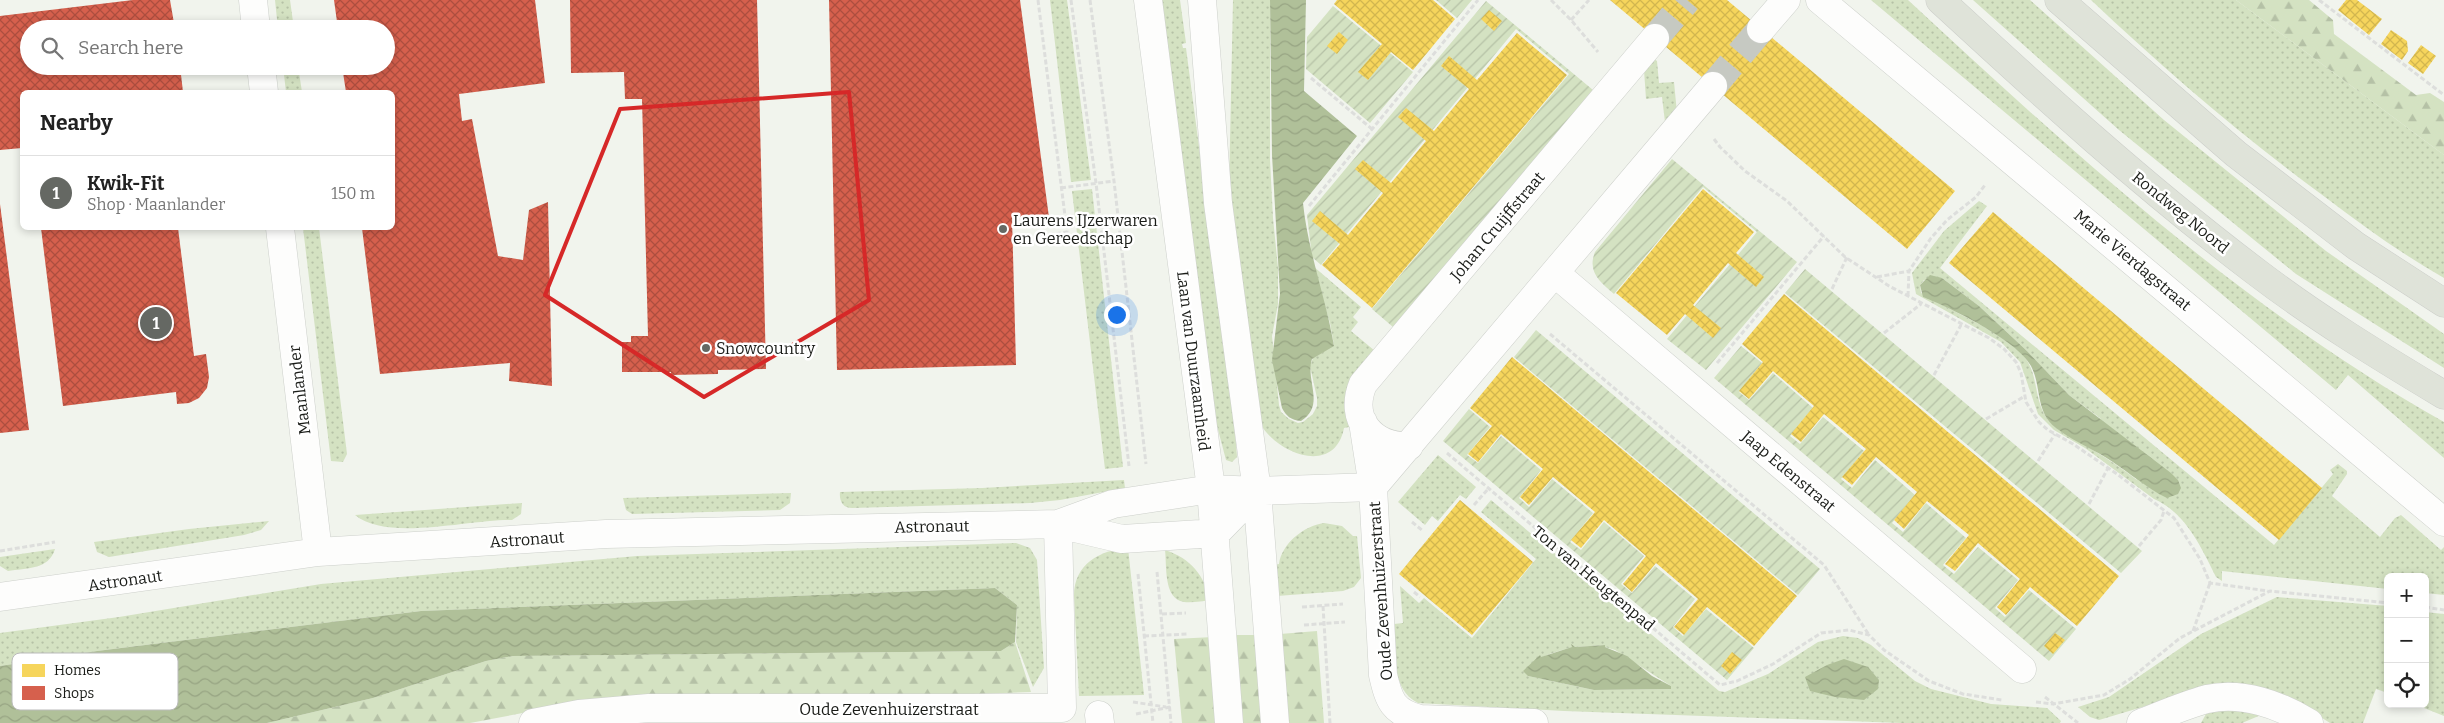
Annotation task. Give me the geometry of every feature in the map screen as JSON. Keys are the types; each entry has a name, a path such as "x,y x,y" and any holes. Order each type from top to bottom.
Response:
{"main road":[{"name":"Rondweg Noord","path":"1940,0 2142,181 2255,271 2338,330 2444,395"},
{"path":"2059,0 2236,154 2356,246 2444,302"}],"street":[{"path":"253,0 255,20"},
{"name":"Laan van Duurzaamheid","path":"1148,0 1216,533 1229,723"},
{"path":"1202,0 1218,203 1257,492 1275,723"},
{"path":"1761,29 1786,0"},
{"name":"Marie Vierdagstraat","path":"1820,0 2444,522"},
{"name":"Johan Cruijffstraat","path":"1373,487 1359,397 1366,380 1655,38"},
{"path":"262,75 264,90"},
{"path":"1216,533 1257,492 1373,487 1524,312 1713,86"},
{"name":"Maanlander","path":"280,230 318,552"},
{"name":"Jaap Edenstraat","path":"1556,274 2022,669"},
{"path":"1363,422 1370,433 1381,442 1394,446 1415,439"},
{"name":"Oude Zevenhuizerstraat","path":"1373,487 1383,675 1392,704 1406,715 1420,719 1534,723"},
{"name":"Astronaut","path":"1058,524 1113,504 1141,498 1211,489 1257,492"},
{"name":"Astronaut","path":"0,597 318,552 606,534 1058,524 1122,538 1216,533"},
{"name":"Oude Zevenhuizerstraat","path":"533,723 587,713 649,708 1062,708 1058,524"},
{"path":"2141,723 2207,699 2233,697 2256,699 2294,713 2309,723"}],"path":[{"path":"1038,0 1066,232 1041,236"},
{"path":"1071,0 1141,498"},
{"path":"1090,0 1114,181 1141,498"},
{"path":"1309,206 1478,0"},
{"path":"1551,0 1571,20 1621,79"},
{"path":"1571,20 1589,0"},
{"path":"2319,0 2444,95"},
{"path":"1311,78 1372,129"},
{"path":"1691,113 1706,126 1720,147 1745,171 1787,201 1847,257 1921,304 1962,324 2004,348 2016,362 2026,402 2039,422 2108,468 2174,518 2200,559 2210,583 2192,631"},
{"path":"1908,296 1909,271 1930,238 1947,220 1976,197 1993,172 2012,159"},
{"path":"1061,188 1114,181"},
{"path":"1694,390 1824,236"},
{"path":"1832,288 1847,257"},
{"path":"1877,277 1909,271"},
{"path":"1884,333 1921,304"},
{"path":"1524,312 1824,565 1869,635 1884,650 1928,681 1963,694 2005,700"},
{"path":"1934,375 1962,324"},
{"path":"1986,419 2025,396"},
{"path":"2038,461 2055,434"},
{"name":"Ton van Heugtenpad","path":"1415,439 1488,488 1720,685 1737,681 1772,664 1822,633 1849,630 1869,635"},
{"path":"2089,504 2108,468"},
{"path":"1474,506 1488,488"},
{"path":"2139,546 2161,520 2164,510"},
{"path":"1144,538 1153,723"},
{"path":"1144,538 1171,723"},
{"path":"0,550 55,542"},
{"path":"2210,583 2384,603"},
{"path":"2034,702 2053,704 2104,695 2130,679 2180,638 2270,591"},
{"path":"1323,606 1330,723"},
{"path":"2429,608 2444,610"},
{"path":"1267,627 1380,620"},
{"path":"2022,669 2030,684 2078,723"}],"highlighted area":[{"path":"849,92 869,300 704,397 545,295 620,109"}],"green space":[{"path":"275,0 290,0 293,20 277,20"},
{"path":"1050,0 1067,0 1091,180 1071,182"},
{"path":"1159,0 1180,0 1186,43 1182,44 1183,48 1186,48 1233,405 1237,457 1232,462 1226,460 1212,407"},
{"path":"1233,0 1270,0 1270,160 1278,268 1278,304 1272,336 1281,412 1289,419 1298,423 1303,422 1313,414 1317,406 1317,398 1310,366 1313,358 1334,345 1330,323 1313,266 1361,307 1353,317 1358,322 1351,331 1375,351 1348,402 1349,427 1344,428 1339,442 1330,451 1320,456 1308,456 1295,452 1272,438 1263,428 1259,428 1229,188"},
{"path":"1436,0 1472,0 1457,18"},
{"path":"1871,0 1908,0 2098,172 2230,280 2370,378 2444,422 2444,458 2348,375 2336,390"},
{"path":"1973,0 2030,0 2164,120 2326,251 2444,334 2444,368 2296,274 2119,130"},
{"path":"2091,0 2236,0 2444,155 2444,278 2368,229 2264,151 2147,52"},
{"path":"2236,0 2309,0 2333,20 2334,34 2416,95 2430,93 2444,102 2444,155"},
{"path":"1486,1 1593,90 1393,327 1372,309 1569,74 1516,29 1321,265 1312,257 1307,215"},
{"path":"1333,6 1413,72 1370,123 1306,69 1307,37"},
{"path":"1654,59 1657,61 1659,83 1674,82 1677,113 1665,122 1662,97 1646,99 1644,70"},
{"path":"284,75 299,75 302,90 286,90"},
{"path":"1672,159 1797,262 1706,370 1667,339 1757,232 1703,187 1614,294 1596,276 1593,265 1595,252"},
{"path":"1092,189 1123,467 1105,469 1072,191"},
{"path":"1979,201 1987,206 1940,268 2274,545 2333,474 2330,470 2338,464 2347,471 2347,474 2332,496 2380,537 2395,518 2401,515 2441,550 2444,547 2444,595 2429,593 2429,573 2384,573 2384,589 2222,571 2222,581 2216,577 2191,532 2175,513 2085,448 2054,430 2038,414 2020,362 2001,342 1916,294 1912,273 1944,231","holes":["1942,278 1979,306 2027,351 2069,395 2100,418 2137,480 2050,422 2039,401 2031,369 2022,354 2012,345 1988,329 1921,293 1920,285 1924,280"]},
{"path":"303,230 319,230 347,454 343,462 331,461"},
{"path":"1805,269 2142,551 2121,573 1785,293"},
{"path":"1536,330 1820,569 1798,595 1514,357"},
{"path":"1741,346 1762,363 1739,392 1749,400 1773,373 1813,408 1790,436 1800,444 1823,417 1864,451 1841,479 1852,488 1875,460 1915,495 1892,523 1903,532 1926,503 1966,538 1943,565 1954,574 1978,547 2018,580 1995,608 2005,617 2029,590 2076,629 2049,661 1714,378"},
{"path":"1469,409 1490,427 1467,455 1478,463 1501,436 1541,470 1519,498 1529,507 1552,479 1593,513 1570,542 1581,550 1604,522 1644,556 1621,584 1632,593 1655,566 1695,599 1673,627 1683,636 1706,609 1754,648 1727,680 1443,441"},
{"path":"1438,455 1476,487 1466,499 1460,495 1438,521 1432,516 1425,525 1398,502"},
{"path":"1124,480 1125,488 1060,500 1030,503 849,508 841,501 840,495 840,492 982,488"},
{"path":"791,493 790,503 780,510 632,514 626,510 623,498"},
{"path":"1491,500 1719,691 1725,692 1768,674 1818,642 1843,636 1858,638 1871,645 1915,681 1931,689 1991,704 2047,708 2061,721 2060,723 1902,723 1564,711 1418,703 1409,697 1403,689 1396,668 1394,624 1403,623 1400,586 1419,603 1424,598 1472,638 1536,559 1481,512","holes":["1571,645 1575,647 1605,645 1605,647 1615,650 1671,686 1671,689 1594,690 1528,676 1530,669 1539,659 1573,647"]},
{"path":"522,503 521,514 512,520 430,527 387,527 369,523 355,515"},
{"path":"269,521 261,530 244,535 109,557 97,552 94,542 189,529"},
{"path":"1324,523 1342,526 1353,536 1357,536 1361,578 1354,587 1343,591 1277,596 1274,565 1279,564 1284,549 1302,532"},
{"path":"1016,543 1030,548 1037,560 1044,668 1033,687 1016,642 1017,605 995,588 421,611 84,653 12,653 12,664 0,666 0,633 119,617 321,584 637,556"},
{"path":"1128,548 1144,695 1079,696 1074,596 1078,575 1090,561 1099,556 1118,549"},
{"path":"55,549 48,561 36,567 8,571 0,566 0,557"},
{"path":"1165,550 1182,558 1195,569 1204,583 1211,600 1184,602 1177,600 1172,595 1167,580"},
{"path":"2277,597 2384,606 2384,692 2376,689 2363,723 2330,723 2289,697 2230,684 2186,694 2099,720 2090,717 2078,707 2109,697 2201,634"},
{"path":"2429,612 2444,614 2444,716 2424,708 2429,708"},
{"path":"1317,631 1324,723 1285,723 1280,634"},
{"path":"1236,635 1257,635 1262,723 1242,723"},
{"path":"1213,637 1218,723 1182,723 1174,639"},
{"path":"1015,642 1031,692 549,708 470,723 267,723 373,698 486,661 513,656 1001,651"},
{"path":"2214,709 2238,710 2261,715 2242,723 2201,723 2206,714"}],"water":[{"path":"1270,0 1306,0 1304,91 1357,136 1303,203 1305,221 1334,346 1312,359 1311,376 1314,400 1308,415 1301,421 1289,417 1282,408 1272,360 1280,294 1272,155"},
{"path":"1930,275 1942,278 1979,306 2027,351 2069,395 2171,473 2178,480 2181,488 2178,494 2167,498 2159,494 2049,422 2042,407 2031,366 2023,356 2012,346 1982,326 1923,297 1920,285"},
{"path":"995,588 1017,605 1015,642 1001,651 513,656 486,661 373,698 267,723 0,723 0,666 12,664 12,710 178,710 178,653 84,653 421,611"},
{"path":"1571,644 1575,647 1605,645 1605,647 1627,656 1652,676 1671,686 1671,689 1594,690 1528,676 1523,671 1540,655 1541,657 1572,647"},
{"path":"1844,659 1868,667 1879,680 1878,689 1864,700 1835,697 1810,691 1805,677 1827,665"}],"building: Homes":[{"path":"1337,0 1433,0 1455,19 1413,70 1391,52 1368,80 1358,72 1382,44 1334,4"},
{"path":"1610,0 1727,0 1955,191 1907,249"},
{"path":"2346,0 2357,0 2382,19 2369,35 2338,10"},
{"path":"1489,10 1502,21 1494,31 1481,19"},
{"path":"2391,30 2407,41 2408,51 2402,60 2381,44"},
{"path":"1339,32 1348,40 1337,54 1327,46"},
{"path":"1517,33 1567,75 1372,308 1322,265 1340,244 1312,221 1320,211 1348,235 1383,193 1355,169 1363,160 1391,183 1426,141 1398,117 1406,108 1434,131 1469,89 1441,66 1449,56 1477,80"},
{"path":"2421,45 2436,56 2423,74 2408,63"},
{"path":"1703,189 1754,232 1736,253 1764,277 1756,287 1728,263 1693,305 1721,328 1713,338 1685,314 1667,335 1616,293"},
{"path":"1993,212 2322,488 2279,540 1949,263"},
{"path":"1784,294 2119,576 2077,626 2030,587 2006,615 1997,607 2020,579 1978,543 1955,571 1945,564 1969,535 1927,501 1904,529 1894,520 1917,492 1876,457 1852,485 1842,477 1866,449 1824,414 1801,442 1791,434 1814,406 1773,371 1749,399 1739,391 1763,362 1742,344"},
{"path":"1512,357 1797,596 1754,646 1707,607 1684,635 1674,627 1698,599 1656,563 1632,592 1623,584 1646,556 1604,520 1581,548 1571,540 1595,512 1553,477 1529,505 1520,497 1543,469 1501,434 1478,462 1468,454 1492,426 1470,408"},
{"path":"1460,500 1533,562 1472,635 1399,574"},
{"path":"2055,633 2065,640 2053,654 2044,646"},
{"path":"1732,652 1742,660 1730,674 1721,666"}],"building: Shops":[{"path":"133,0 170,0 173,20 20,20 20,75 181,75 183,90 20,90 20,148 0,150 0,16"},
{"path":"334,0 535,0 545,83 459,94 462,121 472,119 498,256 523,260 529,210 548,202 552,386 509,381 510,363 380,374 362,230 395,230 395,90 346,90 343,75 395,75 395,20 337,20"},
{"path":"570,0 757,0 766,369 718,370 718,374 671,375 671,372 622,372 622,342 631,342 631,336 648,336 642,99 625,99 624,72 571,73"},
{"path":"829,0 1020,0 1050,225 1039,216 1012,217 1016,365 837,370"},
{"path":"0,204 29,430 0,433"},
{"path":"41,230 178,230 194,356 206,354 209,377 207,388 199,398 189,403 177,404 176,392 63,406"}],"tunnel":[{"path":"1655,38 1687,0"},
{"path":"1713,86 1761,29"}],"place":[{"name":"Laurens IJzerwaren en Gereedschap","path":"1003,229"},
{"name":"Kwik-Fit","path":"156,323"},
{"name":"Snowcountry","path":"706,348"}]}
